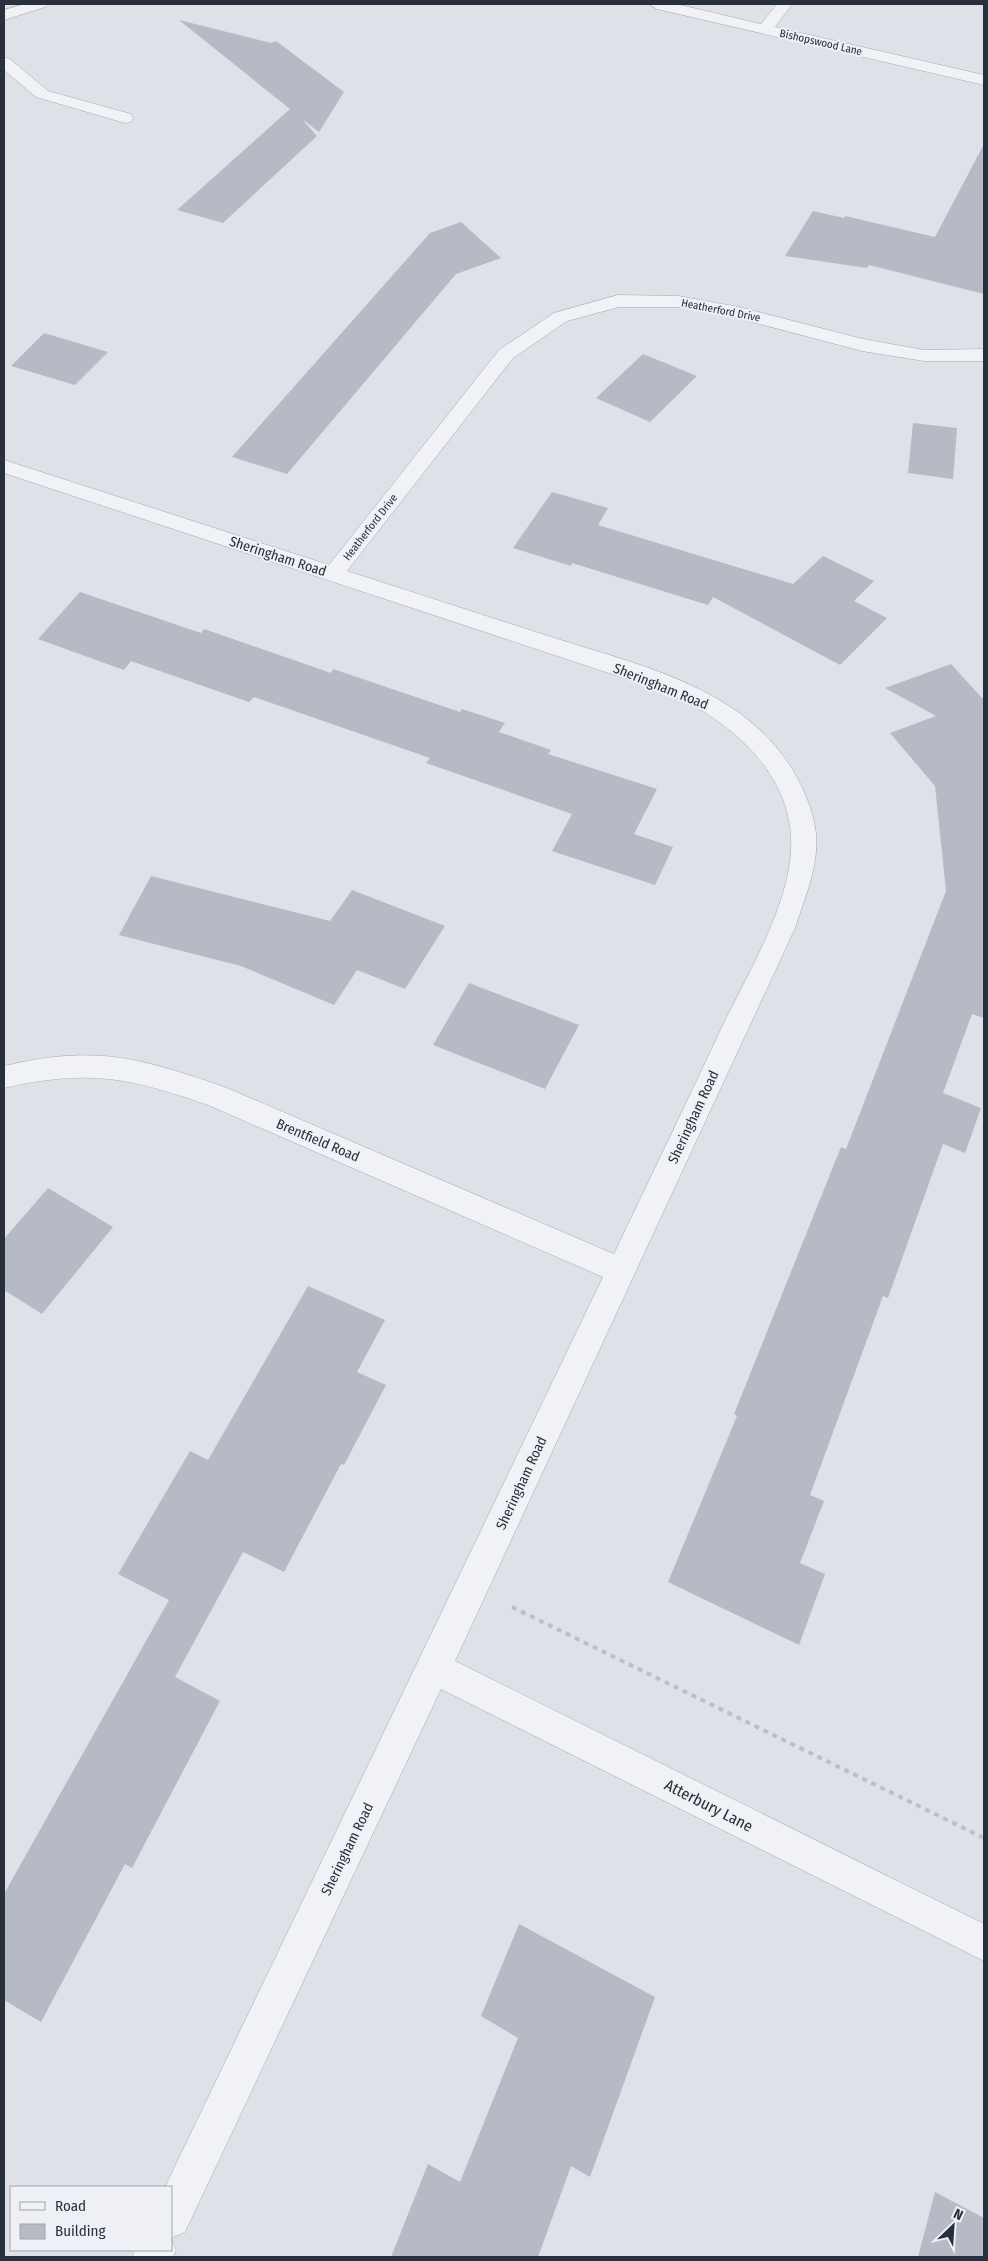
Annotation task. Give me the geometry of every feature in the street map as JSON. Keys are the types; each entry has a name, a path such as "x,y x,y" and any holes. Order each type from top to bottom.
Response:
{"street":[{"path":"4,15 40,4"},
{"name":"Bishopswood Lane","path":"657,4 984,80"},
{"path":"765,29 785,4"},
{"path":"4,62 42,94 125,118"},
{"name":"Heatherford Drive","path":"333,574 484,379 506,354 539,327 583,309 609,303 648,299 695,303 751,314 904,354 940,357 984,355"},
{"name":"Sheringham Road","path":"4,466 644,676 700,699 751,734 772,755 787,779 794,796 803,832 803,860 782,928 434,1668 172,2216"},
{"name":"Brentfield Road","path":"4,1077 27,1071 69,1066 111,1067 151,1073 217,1096 620,1271"},
{"name":"Atterbury Lane","path":"434,1668 984,1943"}],"path":[{"path":"506,1605 984,1838"}],"building":[{"path":"179,20 271,43 276,41 344,92 319,132 302,119 317,136 223,223 177,210 290,109"},
{"path":"984,144 984,294 869,265 867,268 785,256 813,211 844,218 845,216 935,237"},
{"path":"461,222 501,258 456,274 287,474 232,457 430,233"},
{"path":"44,333 108,352 75,385 11,366"},
{"path":"643,354 697,376 650,422 596,398"},
{"path":"913,423 957,428 953,479 908,473"},
{"path":"552,492 608,508 598,525 793,584 823,556 874,581 854,601 887,618 840,665 713,597 708,605 572,563 571,566 513,548"},
{"path":"80,592 201,633 204,629 331,673 333,669 460,712 462,709 505,723 499,732 551,750 548,754 657,789 634,834 673,847 655,885 552,851 572,814 426,763 430,758 254,697 249,702 131,661 124,670 38,639"},
{"path":"951,664 984,698 984,1018 972,1014 943,1093 981,1108 965,1153 943,1144 888,1298 883,1296 810,1495 824,1501 800,1563 825,1574 799,1645 668,1582 737,1416 734,1414 841,1147 846,1149 946,891 935,786 890,733 936,716 885,688"},
{"path":"151,876 330,921 352,890 445,926 405,989 357,970 334,1005 241,966 119,935"},
{"path":"469,983 579,1025 545,1089 433,1045"},
{"path":"48,1188 113,1227 42,1314 4,1290 4,1239"},
{"path":"308,1286 385,1320 357,1372 386,1385 344,1465 341,1464 284,1572 243,1552 175,1677 220,1701 132,1868 125,1864 41,2022 4,2000 4,1894 169,1600 118,1574 190,1451 208,1460"},
{"path":"519,1924 655,1997 590,2177 571,2166 538,2257 391,2257 428,2164 460,2182 518,2038 481,2016"},
{"path":"935,2192 984,2218 984,2257 918,2257"}]}
